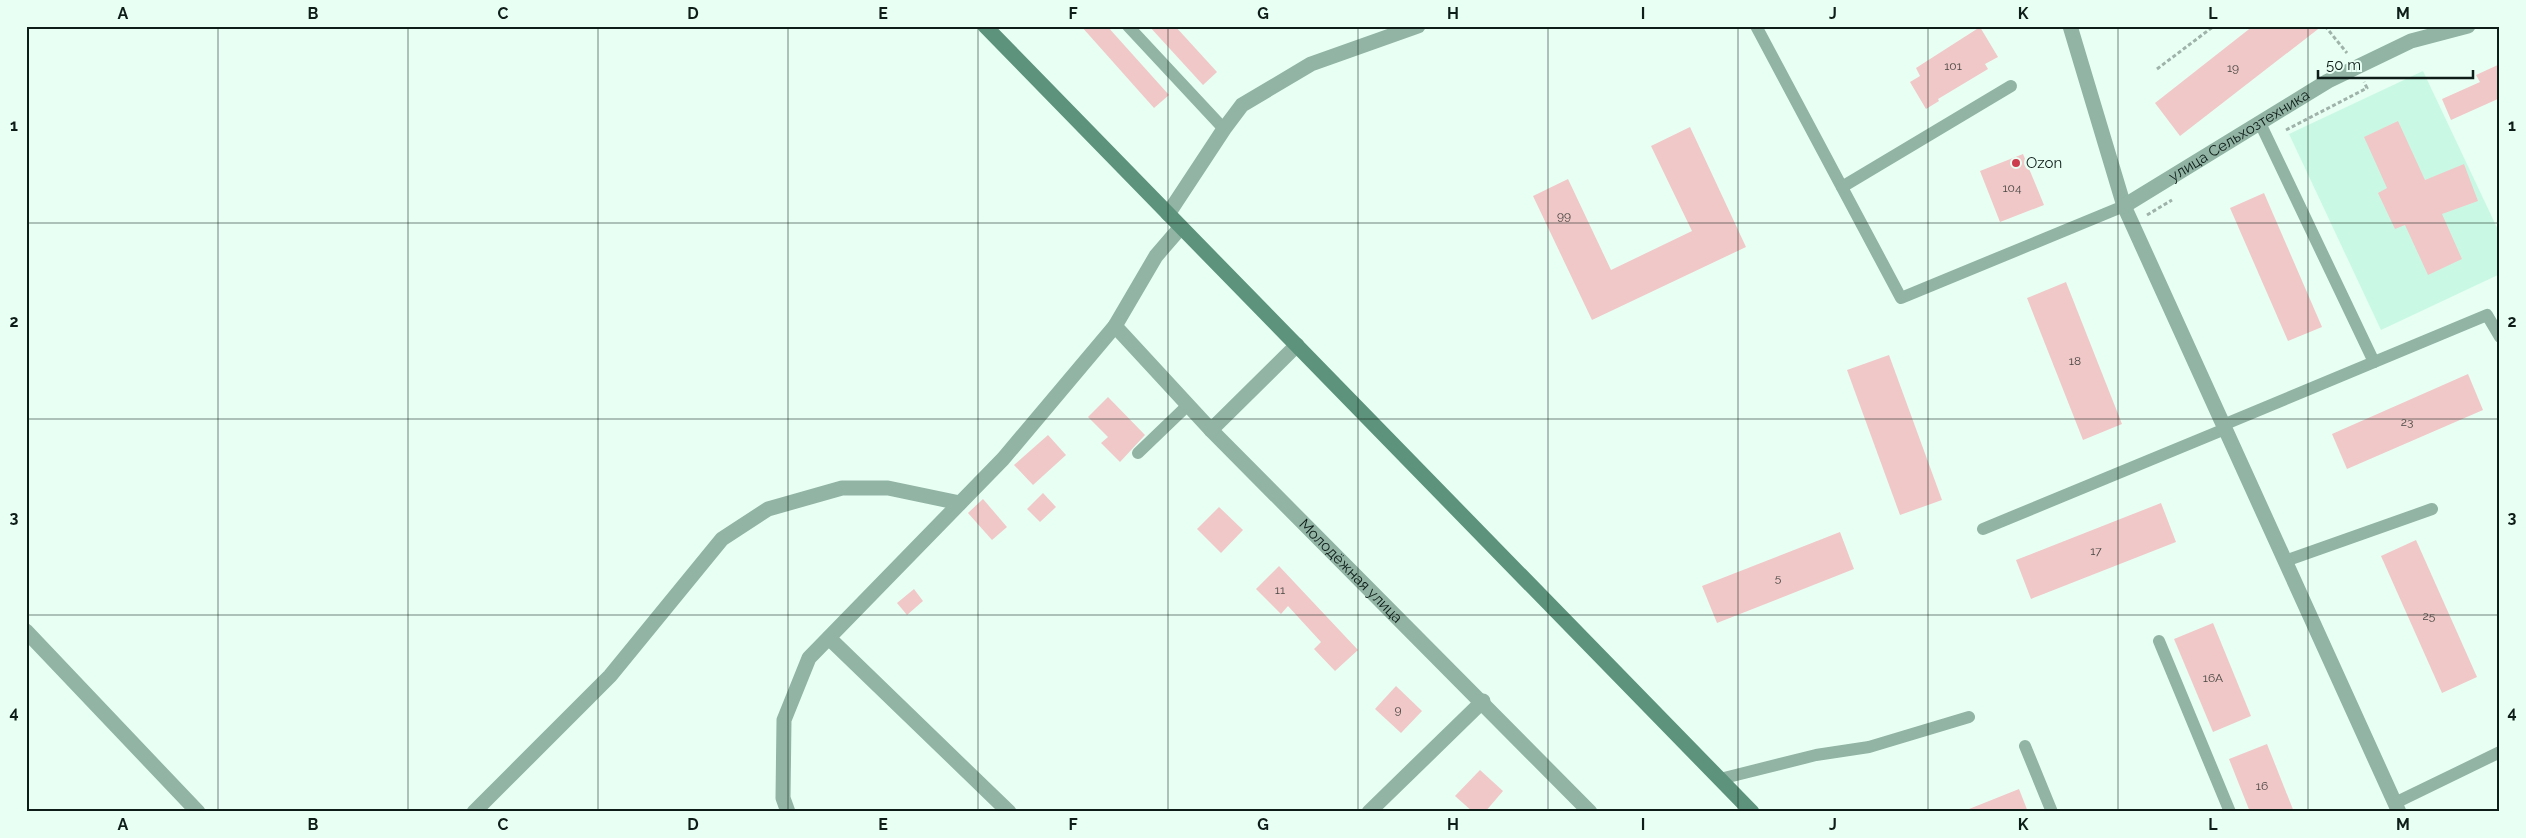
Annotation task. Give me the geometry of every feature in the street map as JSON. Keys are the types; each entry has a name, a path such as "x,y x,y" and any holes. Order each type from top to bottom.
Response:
{"street":[{"path":"985,26 1752,812"},
{"path":"1168,214 1242,105 1311,64 1418,26"},
{"path":"2070,26 2124,206 2397,807"},
{"name":"улица Сельхозтехника","path":"2124,206 2328,81 2410,41 2468,26"},
{"path":"788,812 783,798 784,720 810,658 1003,459 1116,326 1156,256 1181,227"},
{"name":"Молодёжная улица","path":"1116,326 1211,430 1483,701 1590,812"},
{"path":"1211,430 1297,346"},
{"path":"474,812 610,676 722,539 768,509 842,488 888,488 960,503"},
{"path":"26,631 198,812"},
{"path":"829,638 1009,812"},
{"path":"1369,812 1483,701"}],"lane":[{"path":"1128,26 1224,129"},
{"path":"1756,26 1901,298 2124,206"},
{"path":"1842,187 2012,86"},
{"path":"2260,123 2374,362"},
{"path":"1982,529 2487,315 2500,337"},
{"path":"1138,453 1188,405"},
{"path":"2285,561 2432,509"},
{"path":"2159,641 2230,812"},
{"path":"1720,778 1816,755 1869,747 1969,717"},
{"path":"2025,746 2052,812"},
{"path":"2397,807 2500,752"}],"path":[{"path":"2157,69 2214,26"}],"shaded area":[{"path":"2423,71 2500,234 2500,274 2381,330 2289,134"}],"building":[{"path":"1081,26 1107,26 1169,95 1154,108"},
{"path":"1149,26 1175,26 1217,72 1203,85"},
{"path":"2253,26 2322,26 2180,136 2155,103"},
{"path":"1980,27 1998,57 1985,64 1988,69 1938,99 1939,101 1926,109 1910,82 1920,76 1916,68"},
{"path":"2500,64 2500,98 2451,120 2442,99 2480,82 2476,75"},
{"path":"2398,121 2425,180 2464,164 2478,201 2442,214 2462,259 2428,275 2405,225 2395,229 2378,193 2387,188 2364,137"},
{"path":"1690,127 1746,247 1592,320 1533,196 1568,179 1611,270 1692,231 1651,146"},
{"path":"2023,154 2044,205 2000,222 1980,171"},
{"path":"2264,193 2322,327 2288,341 2230,208"},
{"path":"2066,282 2122,424 2083,440 2027,298"},
{"path":"1889,355 1942,500 1900,515 1847,370"},
{"path":"2468,374 2483,410 2347,469 2332,434"},
{"path":"1108,397 1145,435 1120,462 1101,443 1108,437 1088,417"},
{"path":"1048,435 1066,455 1033,485 1014,465"},
{"path":"1043,493 1056,507 1040,522 1027,509"},
{"path":"983,499 1007,527 992,540 968,513"},
{"path":"2161,503 2176,542 2031,599 2016,560"},
{"path":"1219,507 1243,530 1221,553 1197,529"},
{"path":"1840,532 1854,569 1717,623 1702,586"},
{"path":"2416,540 2477,677 2442,693 2381,556"},
{"path":"1279,566 1358,650 1335,671 1314,649 1321,642 1288,606 1281,614 1256,589"},
{"path":"914,589 923,601 907,615 897,603"},
{"path":"2213,623 2251,716 2213,732 2174,639"},
{"path":"1396,686 1422,711 1401,733 1375,709"},
{"path":"2267,744 2294,812 2250,812 2229,759"},
{"path":"1480,770 1503,791 1485,812 1473,812 1455,796"},
{"path":"2019,789 2028,812 1964,812 1964,811"}],"place":[{"name":"Ozon","path":"2016,163"}]}
